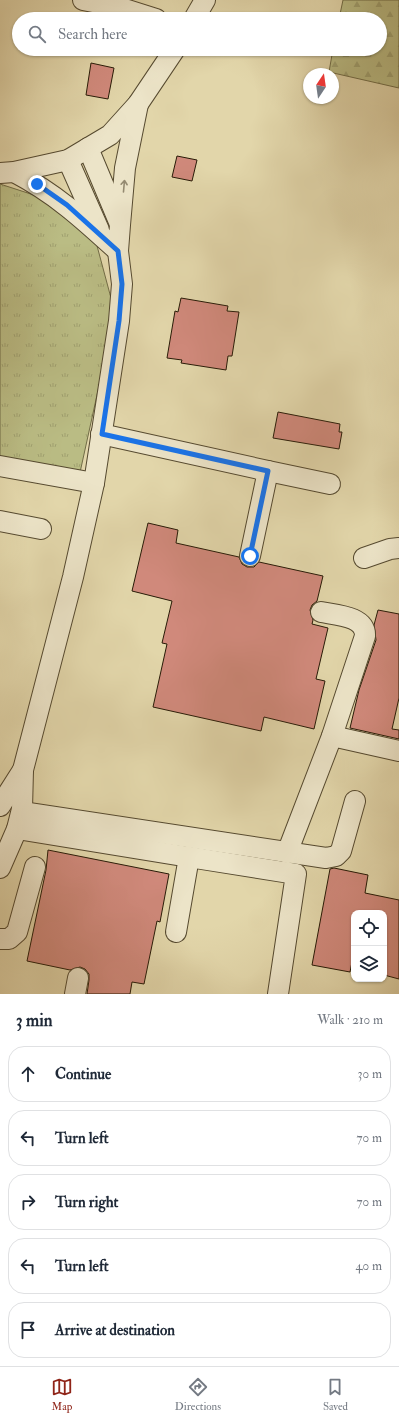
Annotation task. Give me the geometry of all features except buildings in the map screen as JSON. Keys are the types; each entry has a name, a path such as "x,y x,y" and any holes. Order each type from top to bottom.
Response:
{"street":[{"path":"83,0 119,3 140,12"},
{"path":"198,12 205,0"},
{"path":"7,172 68,160 110,135 138,104 169,56"},
{"path":"0,868 20,820 23,770 73,577 94,482 119,321 122,284 118,251 120,225 125,168 138,104"},
{"path":"88,148 120,225"},
{"path":"68,160 102,236"},
{"path":"7,172 37,184 67,205 118,251"},
{"path":"102,434 330,484"},
{"path":"0,466 94,482"},
{"path":"250,556 268,471"},
{"path":"0,521 41,529"},
{"path":"364,558 390,549 399,548"},
{"path":"278,994 294,860 366,629 362,624 353,619 321,612"},
{"path":"332,736 399,751"},
{"path":"0,806 23,770"},
{"path":"20,820 189,857 294,860 336,856 341,851 356,801"},
{"path":"20,820 294,860"},
{"path":"176,932 189,857"},
{"path":"0,939 9,940 17,932 35,867"}],"green space":[{"path":"343,0 399,0 399,88 339,74 339,68 330,68 332,56 387,56 387,12 340,12"},
{"path":"0,184 37,196 96,242 115,313 79,477 0,463"}],"route":[{"path":"37,184 67,205 118,251 122,284 119,321 102,434 268,471 250,556"}]}
